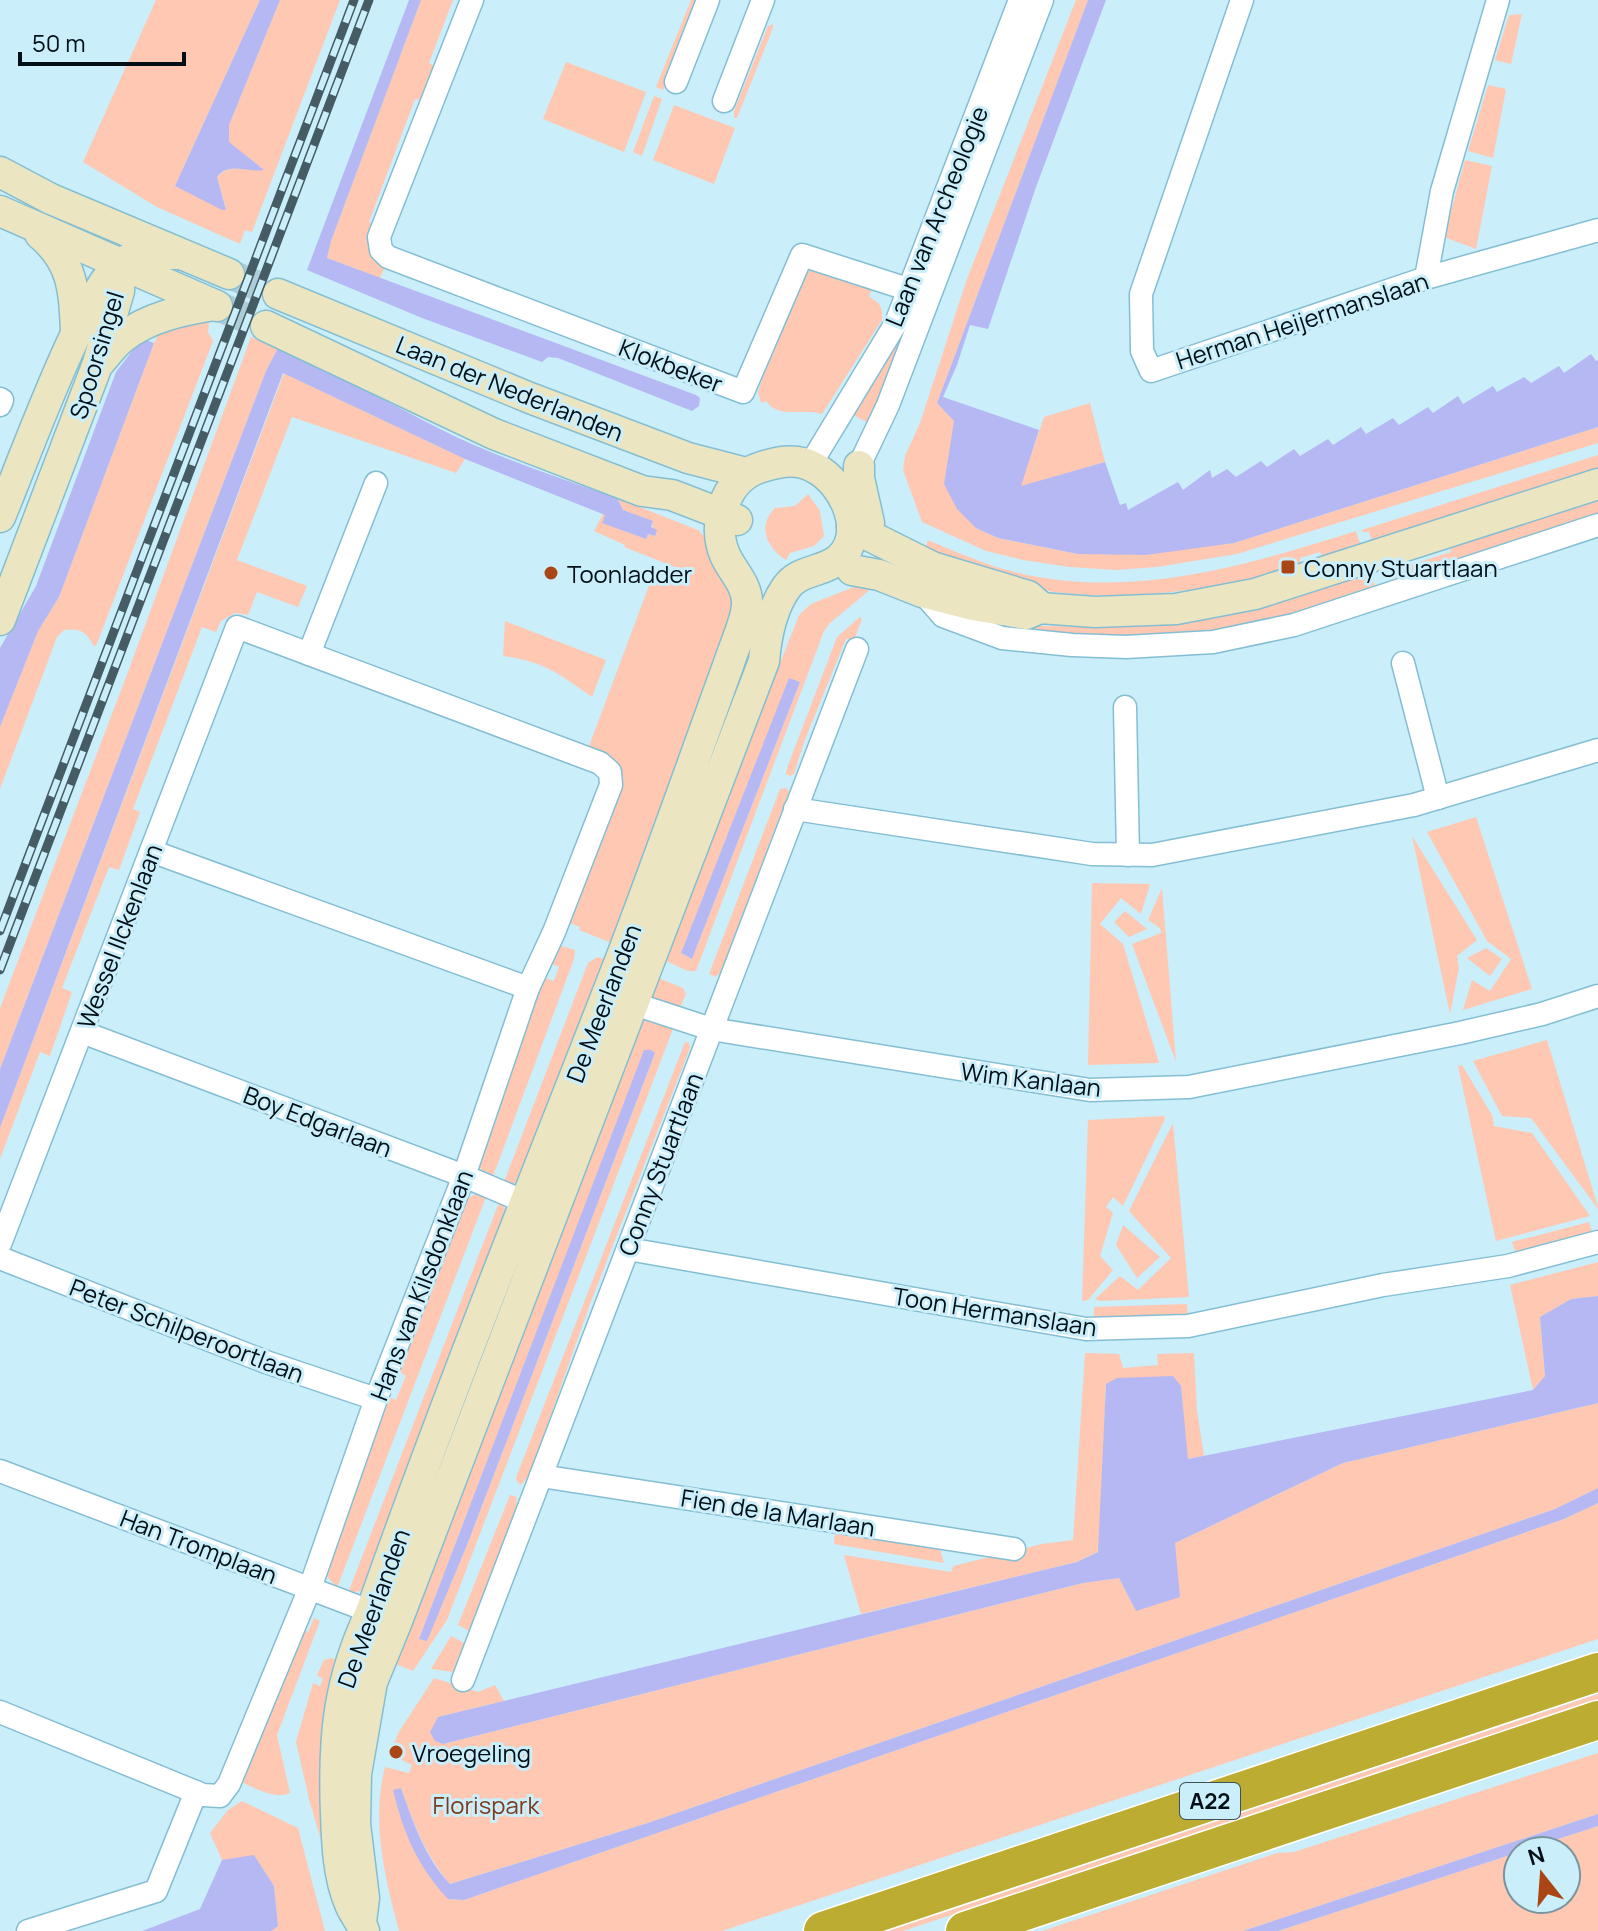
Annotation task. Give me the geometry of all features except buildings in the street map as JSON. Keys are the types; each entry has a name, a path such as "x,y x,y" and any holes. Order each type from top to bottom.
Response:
{"highway":[{"name":"A22","path":"823,1931 1598,1672"},
{"name":"A22","path":"965,1931 1598,1720"}],"main road":[{"path":"0,172 51,199 229,274"},
{"path":"51,199 104,239 120,263"},
{"path":"0,211 216,305 186,309 153,320 122,337 98,363"},
{"path":"29,225 55,247 68,268 75,294 77,333"},
{"path":"120,263 143,254 178,254"},
{"name":"Spoorsingel","path":"0,517 77,333 95,295 120,263"},
{"name":"Spoorsingel","path":"0,620 98,363 119,291 120,263"},
{"name":"Laan der Nederlanden","path":"278,294 530,398 688,458 746,473"},
{"name":"Laan der Nederlanden","path":"266,326 494,434 642,491 672,495 726,522"},
{"path":"788,461 810,465 835,483 860,531 852,570 834,584 793,590 775,587 753,570 738,538 726,522 728,494 746,473 769,464 788,461"},
{"path":"726,522 757,489 796,478 810,465"},
{"path":"793,590 798,575 827,566 840,558 860,531 868,514 859,466"},
{"path":"852,570 879,575 922,592 973,605 1026,614 1040,608 1138,612 1214,604 1370,559 1596,487"},
{"name":"De Meerlanden","path":"619,1000 748,605 745,592 724,551 726,522"},
{"path":"860,531 932,567 1028,596 1040,608"},
{"name":"De Meerlanden","path":"363,1927 350,1904 336,1834 334,1744 341,1699 352,1659 384,1617 619,1000 764,661 766,638 793,590"}],"street":[{"name":"Klokbeker","path":"472,0 379,237 381,250 388,257 743,392 802,255 920,293"},
{"path":"676,82 708,0"},
{"path":"724,101 763,0"},
{"name":"Laan van Archeologie","path":"859,466 888,405 920,293 1020,0"},
{"name":"Laan van Archeologie","path":"810,465 896,323 920,293 1042,0"},
{"name":"Herman Heijermanslaan","path":"1242,0 1141,294 1142,351 1151,371 1426,278 1598,230"},
{"path":"1426,278 1442,191 1498,0"},
{"path":"309,654 376,483"},
{"path":"922,592 943,616 1002,638 1126,647 1213,642 1294,625 1598,525"},
{"name":"Wessel Ilckenlaan","path":"0,1244 237,627 309,654"},
{"name":"Conny Stuartlaan","path":"463,1680 857,649"},
{"name":"Hans van Kilsdonklaan","path":"196,1792 220,1796 229,1784 310,1588 376,1399 464,1176 528,988 554,932 611,785 610,772 600,763 309,654"},
{"path":"1403,663 1438,798"},
{"path":"1125,707 1128,855"},
{"path":"795,809 1092,854 1152,855 1438,798 1598,750"},
{"path":"151,851 528,988"},
{"name":"Wim Kanlaan","path":"619,1000 711,1029 1090,1090 1189,1087 1486,1027 1542,1014 1598,996"},
{"name":"Boy Edgarlaan","path":"82,1032 464,1176 539,1208"},
{"name":"Toon Hermanslaan","path":"628,1249 1086,1329 1188,1326 1383,1285 1508,1266 1598,1242"},
{"name":"Peter Schilperoortlaan","path":"0,1258 266,1362 376,1399"},
{"name":"Han Tromplaan","path":"0,1471 384,1617"},
{"name":"Fien de la Marlaan","path":"541,1476 1014,1549"},
{"path":"0,1712 196,1792 156,1891 28,1931"}],"green space":[{"path":"156,0 260,0 175,186 226,209 217,177 233,169 264,170 229,143 229,125 280,0 340,0 252,232 245,230 240,244 157,207 83,162"},
{"path":"421,0 453,0 429,63 435,66 421,100 415,99 369,222 376,226 374,257 384,269 380,278 327,258"},
{"path":"691,0 698,0 663,90 656,87"},
{"path":"1076,0 1088,0 937,403 954,421 953,441 976,528 998,538 1078,554 1234,543 1598,427 1598,443 1237,554 1157,567 1116,570 1023,560 986,551 922,522 903,470 905,456 920,423 967,279"},
{"path":"1522,14 1511,64 1495,60 1509,15"},
{"path":"773,24 737,118 734,118 734,111 768,26"},
{"path":"566,62 646,92 624,152 543,119"},
{"path":"1488,85 1506,89 1493,158 1468,151"},
{"path":"654,96 662,99 642,156 633,152"},
{"path":"674,105 735,128 714,184 653,160"},
{"path":"1465,160 1492,166 1476,249 1444,237"},
{"path":"809,271 872,288 869,297 878,303 882,312 882,320 822,414 777,410 766,401 761,403 758,392 787,309"},
{"path":"196,321 209,323 208,332 213,341 96,646 78,630 64,630 57,637 0,789 0,727 38,631 59,597 154,343 161,330"},
{"path":"903,327 908,329 870,424 848,412"},
{"path":"251,337 278,348 266,371 0,1069 0,1008"},
{"path":"284,373 465,459 456,473 292,417 237,560 307,586 298,607 257,592 248,615 235,613 221,621 216,632 202,627 133,809 140,812 119,870 109,867 62,988 72,992 50,1056 40,1052 0,1159 0,1128"},
{"path":"1090,403 1105,462 1020,487 1044,417"},
{"path":"1598,455 1598,474 1373,547 1369,532 1362,530"},
{"path":"808,494 820,511 824,536 814,546 790,553 786,560 769,543 766,522 775,508 795,506"},
{"path":"617,498 698,530 710,542 737,603 612,943 579,930 580,927 570,923 623,783 619,769 612,760 588,749 650,583 659,579 673,584 680,569 624,547 594,531 603,514 606,515 603,523 646,539 648,534 654,536 652,521 623,510"},
{"path":"1598,499 1598,518 1391,584 1387,572 1451,552 1450,545"},
{"path":"1356,531 1360,543 1322,556 1320,552 1300,558 1301,563 1288,567 1289,572 1185,590 1115,596 1045,590 999,580 923,554 928,540 996,567 1042,578 1133,582 1223,568"},
{"path":"1369,571 1376,589 1256,625 1165,639 1036,636 976,623 977,619 1045,626 1099,627"},
{"path":"869,581 872,588 824,631 696,971 688,971 655,956 741,762 799,615 811,604","holes":["789,679 800,682 692,959 681,953"]},
{"path":"860,617 862,619 854,640 846,639 794,774 790,776 786,774 787,768 837,637"},
{"path":"505,621 606,660 592,697 550,670 529,661 503,656"},
{"path":"787,788 789,792 721,971 716,977 709,974 780,789"},
{"path":"1476,817 1532,989 1463,1010 1472,980 1490,991 1511,959 1487,941 1427,832"},
{"path":"1412,836 1477,940 1457,956 1459,968 1450,1014"},
{"path":"1092,883 1150,884 1141,914 1121,898 1100,924 1123,944 1159,1063 1088,1065"},
{"path":"1162,888 1176,1062 1132,944 1161,933 1160,928 1148,920"},
{"path":"1125,911 1147,929 1129,937 1114,922"},
{"path":"558,945 575,950 574,959 492,1179 484,1174 478,1164 543,977 554,981 559,967 550,963"},
{"path":"1486,948 1502,959 1490,976 1467,958"},
{"path":"597,957 610,960 522,1180 510,1185 504,1182 588,963"},
{"path":"649,974 683,988 686,994 679,1010 648,996"},
{"path":"642,1020 656,1020 673,1029 447,1620 413,1671 386,1660","holes":["644,1051 655,1053 467,1545 427,1640 419,1639"]},
{"path":"1547,1040 1598,1209 1531,1118 1502,1116 1473,1061"},
{"path":"685,1042 689,1043 690,1048 590,1304 530,1474 521,1485 516,1480 517,1475"},
{"path":"1462,1065 1492,1115 1494,1126 1532,1133 1590,1216 1496,1241 1458,1066"},
{"path":"1164,1116 1123,1206 1113,1197 1106,1207 1113,1213 1100,1256 1113,1270 1088,1300 1082,1301 1088,1120"},
{"path":"1173,1123 1189,1297 1095,1299 1120,1276 1138,1290 1171,1258 1129,1211"},
{"path":"476,1194 486,1197 337,1588 325,1574 386,1396 396,1400 406,1376 396,1370 461,1202"},
{"path":"500,1200 509,1216 372,1583 361,1591 348,1593"},
{"path":"1589,1222 1593,1234 1516,1254 1512,1242"},
{"path":"1123,1225 1160,1257 1137,1278 1116,1245"},
{"path":"1598,1262 1598,1296 1571,1299 1540,1317 1545,1376 1533,1390 1510,1285"},
{"path":"1187,1304 1188,1317 1094,1319 1094,1307"},
{"path":"1085,1353 1119,1354 1123,1368 1158,1365 1157,1354 1194,1353 1197,1411 1204,1456 1187,1459 1181,1386 1106,1384 1099,1551 1077,1562 861,1614 844,1555 951,1572 953,1566 1042,1544 1073,1540"},
{"name":"Florispark","path":"1598,1403 1598,1488 1555,1509 648,1823 450,1884 421,1839 401,1788 394,1791 448,1899 464,1900 1564,1519 1598,1503 1598,1639 722,1931 399,1931 382,1850 381,1788 385,1767 409,1773 412,1765 389,1754 400,1730 434,1678 478,1692 495,1685 504,1701 438,1717 443,1744 1083,1583 1119,1578 1136,1611 1175,1543 1343,1463"},
{"path":"510,1495 517,1497 516,1507 469,1631 458,1625"},
{"path":"835,1532 940,1549 944,1563 834,1544"},
{"path":"314,1618 320,1621 277,1735 290,1793 271,1794 241,1782 299,1629 308,1632"},
{"path":"451,1636 464,1643 454,1672 431,1669"},
{"path":"332,1658 342,1662 332,1877 296,1742 313,1683 320,1686 323,1679 317,1675 324,1660"},
{"path":"1598,1694 1598,1700 903,1931 888,1931"},
{"path":"1598,1753 1598,1814 1534,1835 1502,1835 1502,1846 1243,1931 1042,1931 1277,1853 1294,1852"},
{"path":"242,1801 298,1828 325,1931 271,1931 278,1926 274,1886 254,1856 222,1860 210,1833 228,1810"},
{"path":"1598,1826 1598,1931 1278,1931 1502,1857 1502,1915 1582,1915 1582,1835 1571,1835"}],"water":[{"path":"260,0 280,0 229,125 229,142 264,170 233,169 222,172 217,177 226,210 222,210 175,186"},
{"path":"409,0 421,0 327,258 696,395 700,398 699,406 692,411 558,358 548,357 542,362 422,318 307,270"},
{"path":"1088,0 1106,0 1036,187 988,329 970,325 943,397 1039,430 1021,486 1105,462 1120,505 1126,503 1128,510 1178,482 1183,490 1210,470 1212,478 1227,469 1236,477 1261,461 1267,467 1294,449 1300,456 1328,439 1333,445 1361,427 1366,434 1393,418 1399,425 1428,407 1433,413 1458,396 1463,404 1493,386 1497,392 1524,377 1531,383 1559,366 1564,373 1591,354 1598,360 1598,427 1234,543 1146,555 1078,554 998,538 976,528 957,509 944,484 954,421 937,403"},
{"path":"142,338 154,343 59,597 38,631 0,727 0,648 36,586 116,372"},
{"path":"278,348 482,448 617,498 623,510 653,521 651,527 657,530 655,536 648,534 646,539 602,523 605,515 465,459 283,373 0,1128 0,1069 266,371"},
{"path":"789,678 800,682 692,959 681,953"},
{"path":"644,1050 655,1053 467,1545 427,1641 419,1639"},
{"path":"1598,1296 1598,1403 1343,1463 1175,1543 1180,1597 1136,1611 1119,1578 1083,1583 443,1744 435,1741 430,1732 438,1717 1077,1562 1098,1552 1106,1384 1117,1378 1173,1376 1181,1386 1188,1459 1533,1390 1545,1376 1540,1317 1571,1299"},
{"path":"1598,1488 1598,1503 1564,1519 464,1900 448,1899 428,1874 407,1835 393,1790 401,1788 427,1851 450,1884 648,1823 1555,1509"},
{"path":"1598,1814 1598,1826 1571,1835 1534,1835"},
{"path":"1502,1846 1502,1858 1278,1931 1243,1931"},
{"path":"254,1855 274,1886 278,1926 271,1931 142,1931 200,1909 222,1860"}],"tunnel":[{"path":"229,274 278,294"},
{"path":"217,306 266,326"}],"railway":[{"path":"0,931 354,0"},
{"path":"0,970 369,0"}],"place":[{"name":"Conny Stuartlaan","path":"1288,567"},
{"name":"Toonladder","path":"551,573"},
{"name":"Vroegeling","path":"396,1752"}]}
